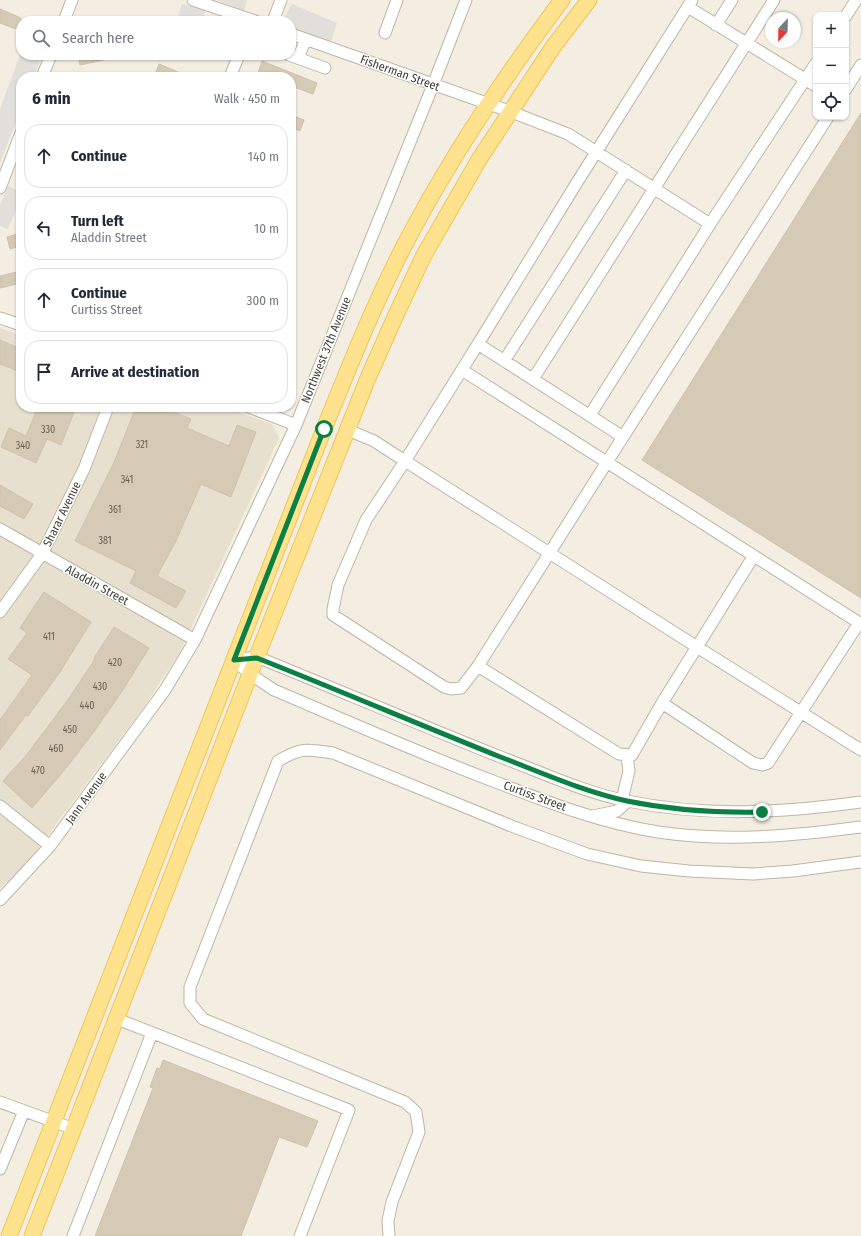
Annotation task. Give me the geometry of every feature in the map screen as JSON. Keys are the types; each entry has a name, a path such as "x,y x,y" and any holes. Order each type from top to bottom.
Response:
{"main road":[{"path":"9,1236 343,381 378,300 440,179 488,104 562,0"},
{"path":"32,1236 250,674 368,378 424,255 469,176 509,111 553,47 589,0"}],"street":[{"path":"66,16 72,0"},
{"path":"193,0 239,16"},
{"path":"275,16 281,0"},
{"path":"384,33 397,0"},
{"name":"Northwest 37th Avenue","path":"165,690 196,640 296,424 466,0"},
{"path":"716,25 732,0"},
{"path":"533,379 774,0"},
{"path":"848,12 856,0"},
{"path":"813,84 716,25 690,4 405,461 366,520 338,585 333,615 444,687 451,689 461,688 478,666 826,120"},
{"name":"Fisherman Street","path":"296,36 509,111 568,134 710,224"},
{"path":"296,54 306,39"},
{"path":"296,58 325,68"},
{"path":"44,72 49,60"},
{"path":"232,72 237,60"},
{"path":"849,84 861,65"},
{"path":"590,416 710,224 813,68"},
{"path":"0,188 16,146"},
{"path":"504,361 626,170"},
{"path":"0,318 16,323"},
{"path":"478,344 623,437"},
{"path":"462,370 607,462 752,557 860,623 768,763 762,765 753,763 662,703"},
{"name":"Sharar Avenue","path":"0,612 42,554 84,470 106,412"},
{"path":"263,412 296,424"},
{"path":"348,430 374,442 405,461 549,554 861,750"},
{"name":"Aladdin Street","path":"0,530 196,640"},
{"path":"478,666 619,754 627,756 632,755 662,703 752,557"},
{"path":"234,660 257,658"},
{"name":"Curtiss Street","path":"257,658 454,739 578,787 625,801 665,807 736,812 786,811 861,802"},
{"name":"Curtiss Street","path":"234,660 250,674 274,690 432,757 542,800 617,824 658,832 701,837 733,838 787,836 861,827"},
{"name":"Jann Avenue","path":"0,899 50,846 165,690"},
{"path":"389,1236 388,1221 392,1202 419,1132 416,1112 405,1102 203,1019 190,1003 190,987 278,761 290,754 307,749 333,753 514,827 565,846 587,854 641,866 689,871 753,874 793,872 861,862"},
{"path":"590,816 617,811 625,801 629,771 627,756"},
{"path":"0,806 50,846"},
{"path":"117,1019 349,1110 300,1236"},
{"path":"73,1236 152,1033"},
{"path":"0,1102 74,1129"},
{"path":"0,1169 24,1111"}],"shaded area":[{"path":"217,0 247,0 244,11"},
{"path":"182,4 206,10 204,16 178,16"},
{"path":"292,4 337,23 331,42 296,30 296,16 285,16"},
{"path":"18,60 40,60 36,72 16,72 16,122 0,163 0,109"},
{"path":"8,186 16,190 16,210 8,229 0,226 0,205"},
{"path":"0,328 16,333 16,412 238,412 272,424 279,438 179,654 143,708 22,870 0,888"}],"building":[{"path":"0,9 16,16 16,29 0,23"},
{"path":"79,60 103,60 80,65"},
{"path":"262,61 290,72 258,72"},
{"path":"159,64 178,72 156,72"},
{"path":"296,75 317,83 313,94 296,88"},
{"path":"861,113 861,598 642,460"},
{"path":"296,117 304,120 300,131 296,130"},
{"path":"16,234 16,247 10,249 7,237"},
{"path":"16,272 16,284 0,288 0,276"},
{"path":"0,340 16,347 16,370 0,364"},
{"path":"36,412 74,412 61,445 47,439 36,463 1,447 9,428 26,436"},
{"path":"134,412 174,412 191,419 187,428 229,446 237,425 256,432 231,497 201,484 176,541 157,576 186,591 176,608 130,583 136,571 75,541 115,460"},
{"path":"0,485 33,504 24,519 0,506"},
{"path":"44,592 91,622 60,672 28,716 26,715 0,750 0,720 32,675 8,659 27,633 20,628"},
{"path":"114,627 149,648 121,693 93,733 67,767 32,808 3,781 28,753 67,701"},
{"path":"163,1060 318,1121 307,1147 279,1137 241,1236 95,1236 153,1088 150,1087 157,1068 160,1069"}],"route":[{"path":"324,429 234,660 257,658 454,739 578,787 601,794 628,801 665,807 736,812 762,812"}]}
